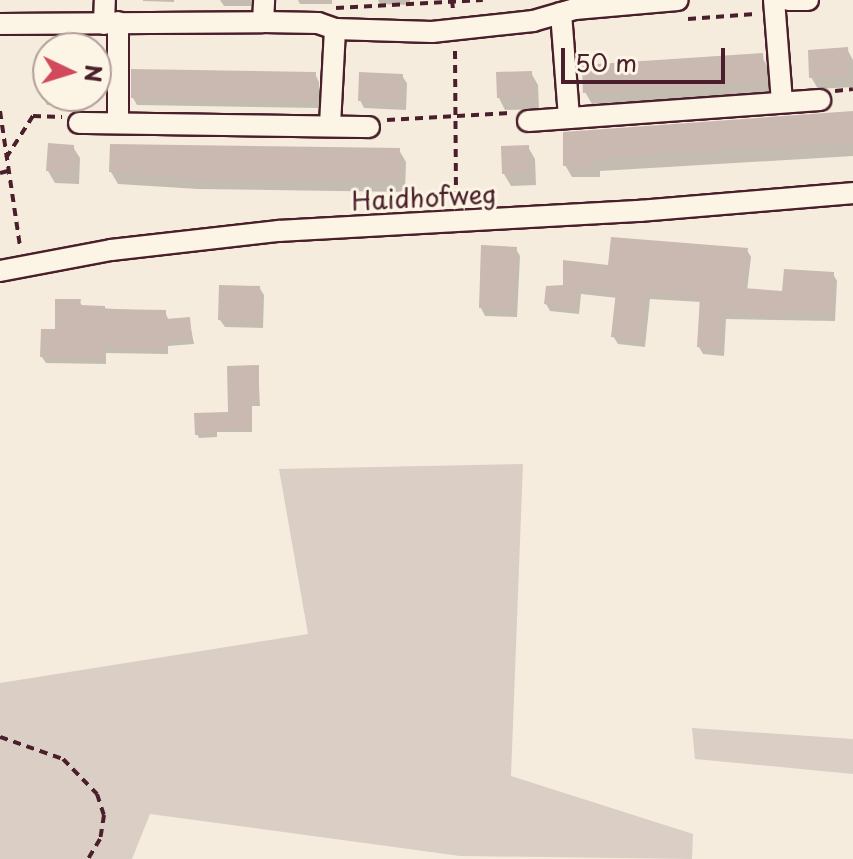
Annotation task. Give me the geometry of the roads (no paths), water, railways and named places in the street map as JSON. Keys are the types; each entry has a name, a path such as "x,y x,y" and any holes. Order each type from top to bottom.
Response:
{"street":[{"path":"105,0 111,23 118,123"},
{"path":"263,22 264,0"},
{"path":"0,24 263,22 318,23 335,29 455,31 552,10 678,0"},
{"path":"774,0 782,102"},
{"path":"788,0 808,0"},
{"path":"552,10 569,118"},
{"path":"330,125 335,29"},
{"path":"528,121 820,100"},
{"path":"79,123 369,127"},
{"name":"Haidhofweg","path":"0,271 111,250 279,231 640,211 853,193"}]}
